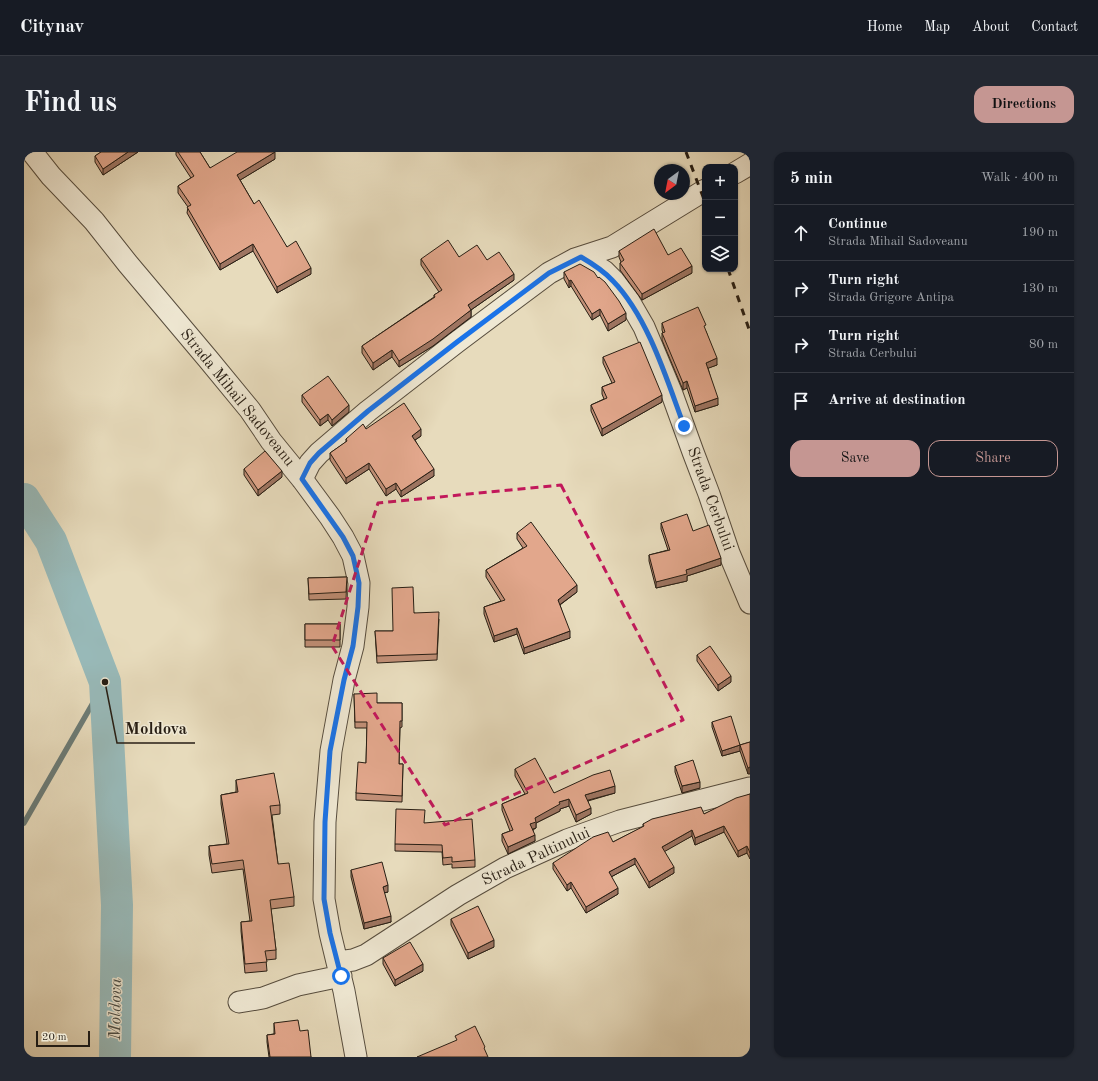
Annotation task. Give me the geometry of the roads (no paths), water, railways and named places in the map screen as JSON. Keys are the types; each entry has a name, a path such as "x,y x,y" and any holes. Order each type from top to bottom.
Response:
{"street":[{"name":"Strada Mihail Sadoveanu","path":"32,152 51,176 94,221 250,410 271,441 302,479 343,537 353,556 359,583 358,607 353,646 344,680 330,751 325,822 324,899 356,1057"},
{"path":"738,171 750,164"},
{"path":"302,479 310,463 319,453 368,411 549,273 581,257 612,247 702,192"},
{"name":"Strada Cerbului","path":"581,257 604,271 614,281 644,327 672,394 729,553 750,603"},
{"name":"Strada Paltinului","path":"240,1002 263,998 339,969 352,960 366,955 458,895 506,868 567,840 620,821 750,788"}],"waterway":[{"name":"Moldova","path":"24,499 51,541 105,682 117,905 115,1057"},
{"path":"24,823 105,682"}],"railway":[{"path":"686,152 704,200"},
{"path":"729,272 750,332"}],"place":[{"name":"Moldova","path":"105,682"}]}
